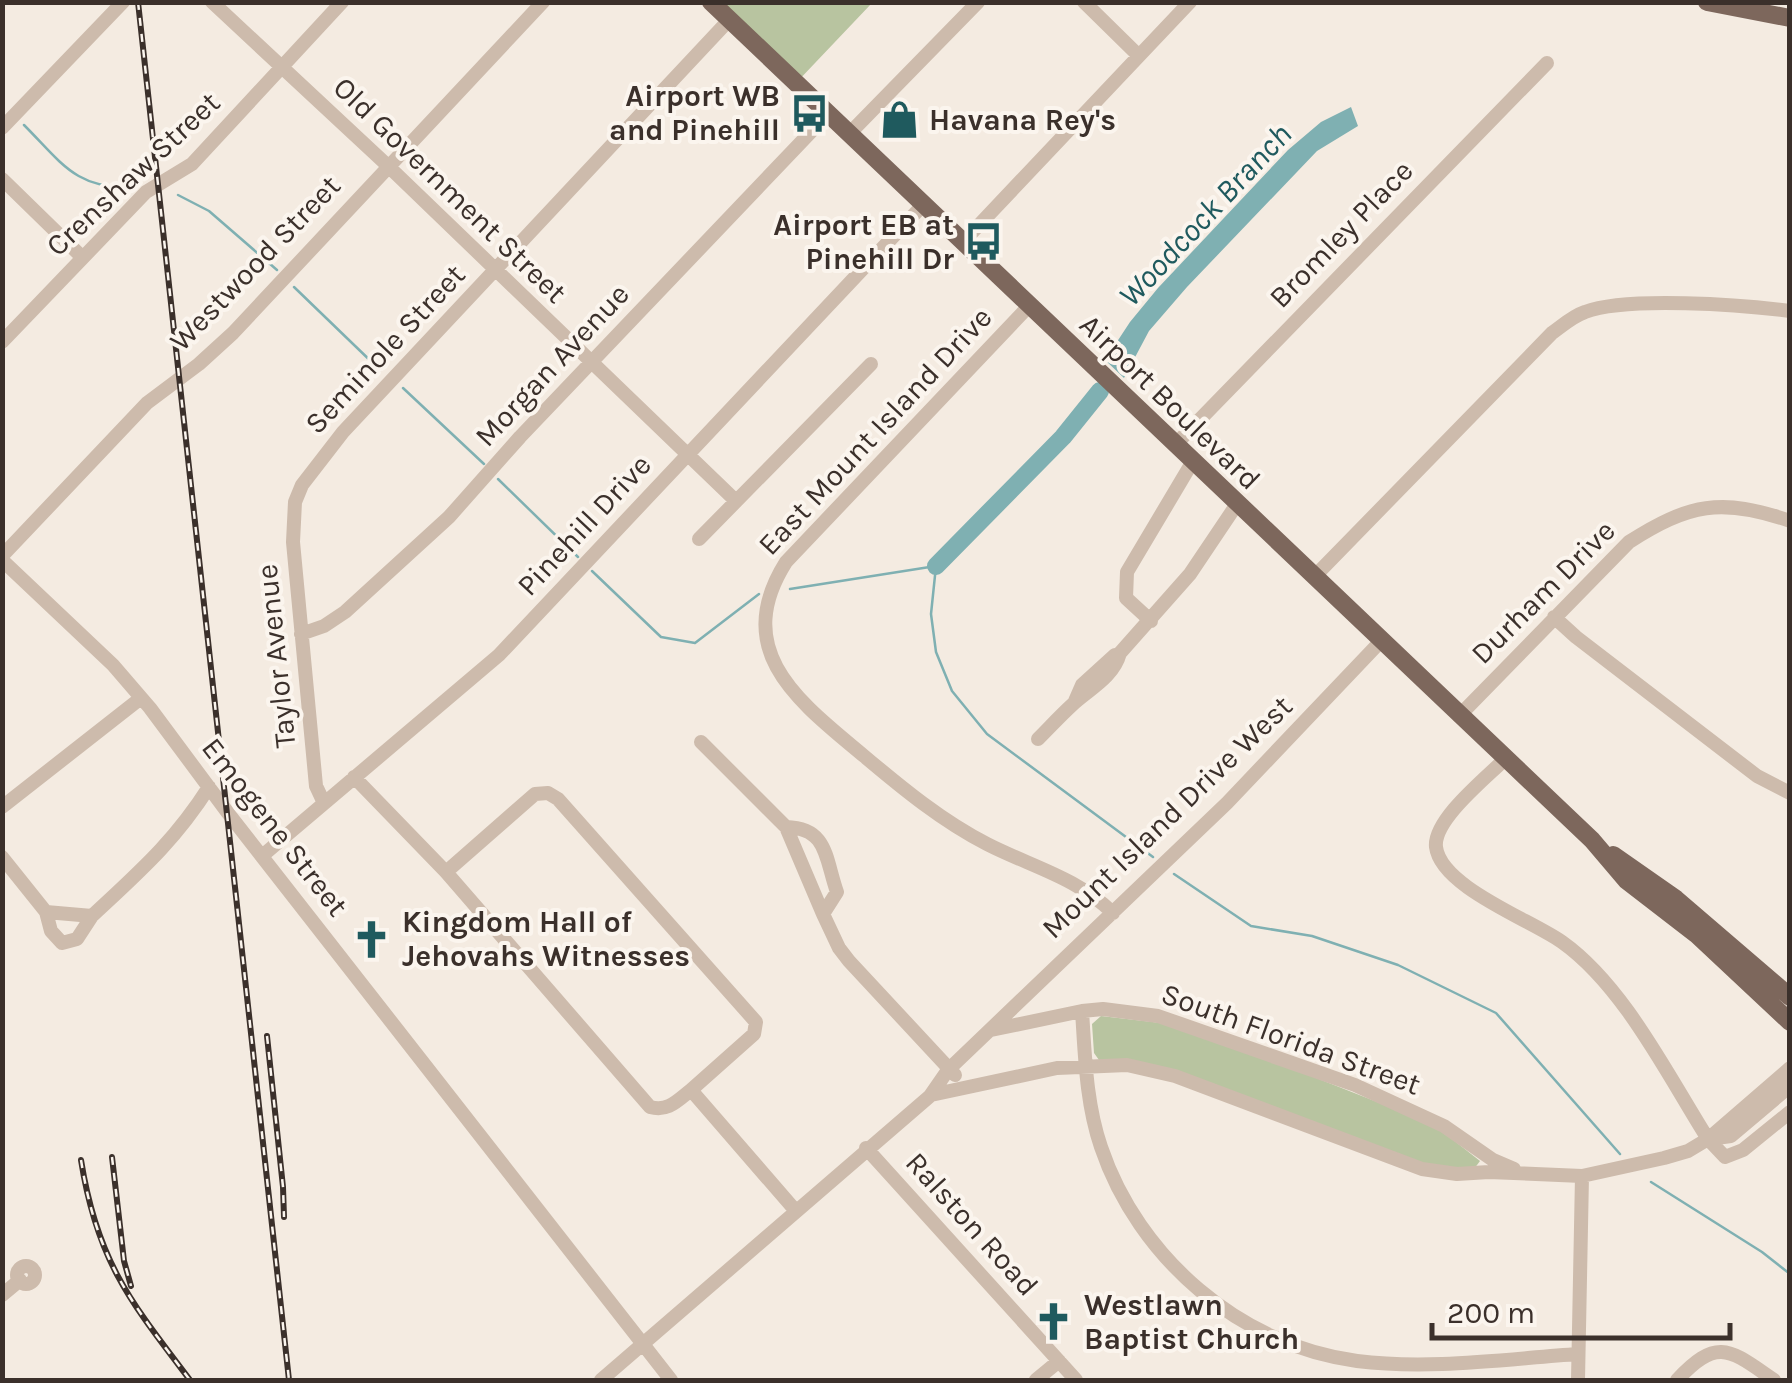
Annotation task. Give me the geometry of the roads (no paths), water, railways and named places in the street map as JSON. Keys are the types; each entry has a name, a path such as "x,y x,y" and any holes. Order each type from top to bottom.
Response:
{"main road":[{"name":"Airport Boulevard","path":"710,2 1592,840 1626,880 1696,934 1790,1022"},
{"path":"1707,2 1790,18"},
{"name":"Airport Boulevard","path":"1592,840 1676,899 1790,997"}],"street":[{"path":"2,128 123,2"},
{"name":"Old Government Street","path":"212,2 736,502"},
{"name":"Crenshaw Street","path":"2,342 146,192 192,164 342,2"},
{"name":"Westwood Street","path":"2,558 147,403 234,333 543,2"},
{"path":"849,134 978,2"},
{"path":"1084,2 1138,55"},
{"path":"962,243 1190,2"},
{"name":"Seminole Street","path":"294,502 302,485 343,432 729,20"},
{"name":"Bromley Place","path":"1175,444 1547,63"},
{"name":"Morgan Avenue","path":"301,634 324,626 345,612 449,518 828,114"},
{"path":"2,180 82,258"},
{"name":"Pinehill Drive","path":"262,856 499,655 923,205"},
{"path":"1314,577 1552,333 1587,311 1618,306 1708,305 1790,310"},
{"name":"East Mount Island Drive","path":"1029,306 786,562 770,592 767,608 772,658 788,688 804,705 904,789 988,844 1070,879 1113,912"},
{"path":"699,539 871,364"},
{"path":"1151,621 1126,598 1127,572 1192,461"},
{"name":"Taylor Avenue","path":"294,502 292,542 316,786 324,803"},
{"path":"1038,739 1117,663 1120,654 1190,574 1237,504"},
{"name":"Durham Drive","path":"1459,716 1629,542 1679,514 1701,507 1727,507 1790,521"},
{"name":"Emogene Street","path":"2,558 113,665 141,698 671,1380"},
{"path":"1554,617 1757,776 1790,793"},
{"name":"Mount Island Drive West","path":"990,1030 1226,803 1381,641"},
{"path":"2,807 141,698"},
{"path":"701,742 786,827 839,948 849,962 966,1086"},
{"path":"1505,759 1440,825 1436,850 1445,868 1470,890 1564,943 1588,966 1614,994 1708,1139 1724,1157 1733,1155 1790,1112"},
{"path":"354,777 446,872 650,1107 661,1110 671,1106 754,1034 756,1022 548,792 535,794 446,872"},
{"path":"2,857 46,912 51,931 62,943 76,939 92,916 184,826 209,787"},
{"path":"786,827 807,828 818,836 836,892 824,914"},
{"path":"46,912 92,916"},
{"name":"South Florida Street","path":"601,1380 930,1096 948,1070 990,1030 1103,1009 1158,1016 1331,1076 1444,1126 1494,1160 1529,1175"},
{"path":"1082,1011 1086,1065 1100,1145 1116,1185 1167,1260 1237,1317 1318,1354 1357,1360 1427,1363 1578,1354"},
{"name":"South Florida Street","path":"930,1096 1086,1065 1126,1065 1175,1076 1422,1170 1582,1176 1688,1151 1708,1139 1790,1068"},
{"name":"South Florida Street","path":"1708,1139 1732,1136 1790,1086"},
{"path":"691,1090 795,1210"},
{"name":"Ralston Road","path":"866,1148 1076,1380"},
{"path":"1578,1379 1582,1176"},
{"path":"2,1295 20,1280"},
{"path":"1676,1380 1714,1350 1735,1353 1774,1380"},
{"path":"1036,1380 1059,1361"}],"water":[{"path":"1351,107 1358,126 1317,151 1187,287 1149,331 1124,378 1105,360 1158,288 1288,150 1321,122"}],"waterway":[{"path":"24,125 60,162 83,178 113,187 133,187"},
{"path":"178,195 209,211 277,270"},
{"path":"294,287 380,370"},
{"path":"403,388 484,464"},
{"name":"Woodcock Branch","path":"936,566 1063,437 1100,391"},
{"path":"498,479 578,557"},
{"path":"790,589 936,566 931,614 936,652 952,691 987,734 1153,857"},
{"path":"592,571 661,637 695,643 759,594"},
{"path":"1174,874 1251,926 1312,936 1398,965 1496,1013 1620,1154"},
{"path":"1651,1182 1790,1274"}],"railway":[{"path":"138,2 289,1380"},
{"path":"267,1036 284,1217"},
{"path":"112,1157 124,1261 131,1286"},
{"path":"81,1160 96,1226 119,1278 190,1380"}],"place":[{"name":"Airport WB and Pinehill","path":"810,113"},
{"name":"Havana Rey's","path":"899,120"},
{"name":"Airport EB at Pinehill Dr","path":"984,242"},
{"name":"Kingdom Hall of Jehovahs Witnesses","path":"372,939"},
{"name":"Westlawn Baptist Church","path":"1054,1322"}]}
